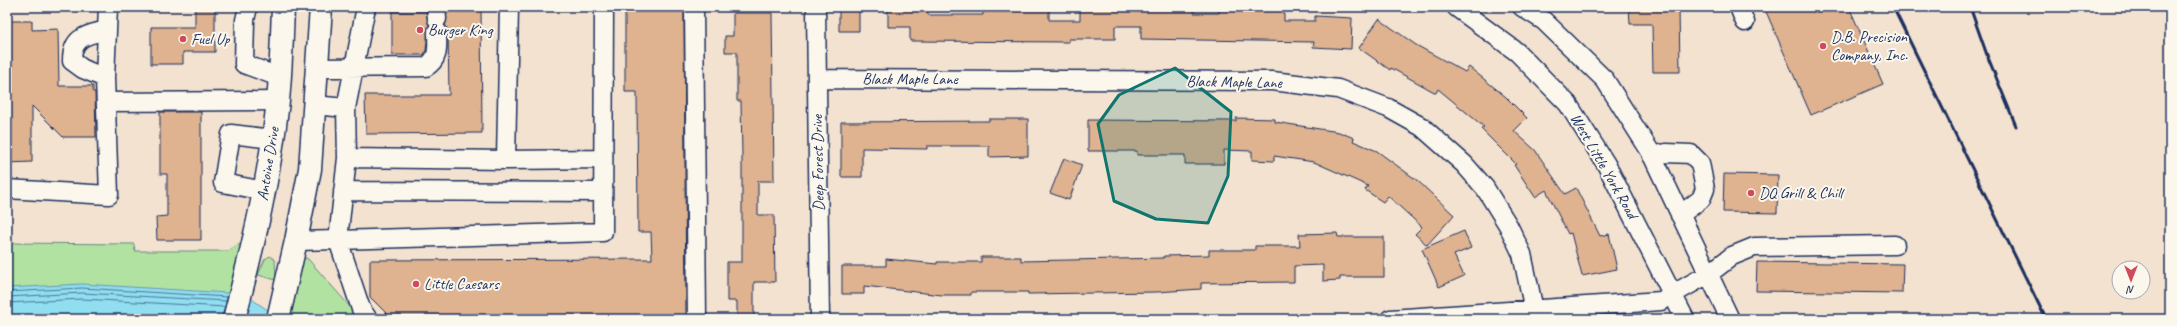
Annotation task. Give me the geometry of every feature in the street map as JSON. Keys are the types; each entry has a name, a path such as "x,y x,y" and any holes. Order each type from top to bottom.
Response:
{"main road":[{"name":"Antoine Drive","path":"234,319 244,283 264,191 278,101 283,7"},
{"path":"278,319 296,241 310,169 321,7"}],"street":[{"path":"7,189 109,195 105,78 108,7"},
{"path":"248,7 245,20 244,64 279,76"},
{"path":"366,7 346,108 347,158 338,240 361,309 368,319"},
{"path":"506,160 509,7"},
{"path":"296,241 603,232 604,7"},
{"path":"694,7 697,319"},
{"name":"Deep Forest Drive","path":"816,7 820,319"},
{"name":"West Little York Road","path":"1456,7 1517,52 1568,104 1606,164 1685,319"},
{"path":"1531,9 1605,80 1652,156 1710,273 1730,319"},
{"path":"317,68 426,67 434,62 437,54 437,19"},
{"path":"105,78 83,69 72,61 72,50 79,39 107,30"},
{"name":"Black Maple Lane","path":"816,79 1272,81 1338,89 1388,108 1422,127 1464,164 1485,188 1508,225 1522,254 1534,310"},
{"path":"106,102 278,101"},
{"path":"314,105 346,108"},
{"path":"264,191 224,184 231,134 272,140"},
{"path":"1652,156 1666,153 1691,154 1700,163 1705,189 1701,199 1680,214"},
{"path":"347,158 604,160"},
{"path":"343,191 603,192"},
{"path":"1390,319 1661,301 1710,273 1732,256 1754,248 1895,245"}],"highlighted area":[{"path":"1175,68 1231,112 1228,176 1208,223 1156,219 1114,201 1098,124 1119,95"}],"green space":[{"path":"7,243 134,244 135,251 228,251 239,244 245,245 222,319 7,319"},
{"path":"270,256 275,260 276,280 258,275 265,259"},
{"path":"306,258 361,319 286,319 303,259"}],"water":[{"path":"82,284 244,294 281,319 7,319 7,288"}],"building":[{"name":"Fuel Up","path":"195,7 215,7 215,52 183,52 183,64 151,64 151,27 195,27"},
{"path":"448,7 481,7 482,133 366,134 365,95 449,95 448,31 445,25"},
{"path":"625,7 684,7 686,319 392,319 370,297 370,260 652,259 651,232 638,232 637,92 625,92"},
{"path":"839,7 859,7 859,31 839,31"},
{"path":"888,7 928,7 928,15 983,15 983,8 1049,7 1049,20 1080,20 1080,7 1194,7 1194,13 1219,13 1219,7 1284,7 1284,21 1315,21 1315,16 1352,18 1351,49 1313,47 1314,42 1141,39 1141,26 1115,26 1115,39 1069,39 1069,42 910,41 910,27 888,27"},
{"path":"1629,7 1679,7 1680,72 1653,72 1652,24 1630,24"},
{"name":"D.B. Precision Company, Inc.","path":"1764,7 1849,7 1883,84 1811,115"},
{"path":"392,12 426,12 429,25 424,55 392,55"},
{"path":"733,13 772,13 774,181 758,181 758,215 774,215 775,282 754,282 754,319 737,319 737,301 727,301 727,262 742,262 741,101 737,101 737,52 725,52 725,36 733,36"},
{"path":"1379,19 1416,45 1465,72 1469,67 1506,97 1527,118 1514,131 1535,150 1565,194 1576,188 1600,236 1609,234 1617,269 1582,276 1571,233 1568,234 1546,190 1535,197 1514,165 1516,164 1481,129 1484,127 1438,89 1436,93 1391,68 1390,70 1359,48"},
{"path":"7,21 32,21 32,30 58,29 59,86 93,86 93,92 95,92 96,137 63,137 32,106 32,162 7,163"},
{"path":"160,112 201,112 201,240 157,240 156,217 167,216 167,174 160,174"},
{"path":"1236,118 1275,119 1275,122 1339,132 1354,138 1353,141 1377,151 1418,181 1454,215 1427,245 1415,234 1422,227 1388,196 1383,202 1365,190 1368,186 1314,162 1274,156 1274,161 1252,160 1252,151 1224,150 1224,164 1185,164 1185,155 1137,155 1137,151 1088,151 1088,120 1236,121"},
{"path":"989,119 1028,119 1028,156 989,157 989,146 927,146 927,149 862,148 862,177 841,177 841,122 989,121"},
{"path":"1064,158 1082,165 1069,200 1050,193"},
{"name":"DQ Grill & Chill","path":"1724,174 1778,175 1777,213 1723,212"},
{"path":"1464,231 1471,248 1454,255 1464,276 1439,287 1422,249"},
{"path":"1337,233 1338,237 1384,237 1384,277 1340,277 1340,280 1323,281 1323,265 1294,266 1294,282 1201,283 1201,289 1157,292 1028,294 1028,292 971,292 971,295 942,295 864,286 864,294 842,294 842,266 886,266 886,259 937,264 937,262 981,262 981,257 1021,257 1021,261 1164,258 1164,256 1209,255 1209,250 1255,250 1255,246 1300,246 1299,234"},
{"path":"1757,262 1903,264 1902,293 1756,291"}],"railway":[{"path":"1893,7 2046,319"},
{"path":"1970,7 1987,55 2016,126"}],"place":[{"name":"Burger King","path":"420,30"},
{"name":"Fuel Up","path":"183,39"},
{"name":"D.B. Precision Company, Inc.","path":"1823,46"},
{"name":"DQ Grill & Chill","path":"1751,193"},
{"name":"Little Caesars","path":"416,284"}]}
